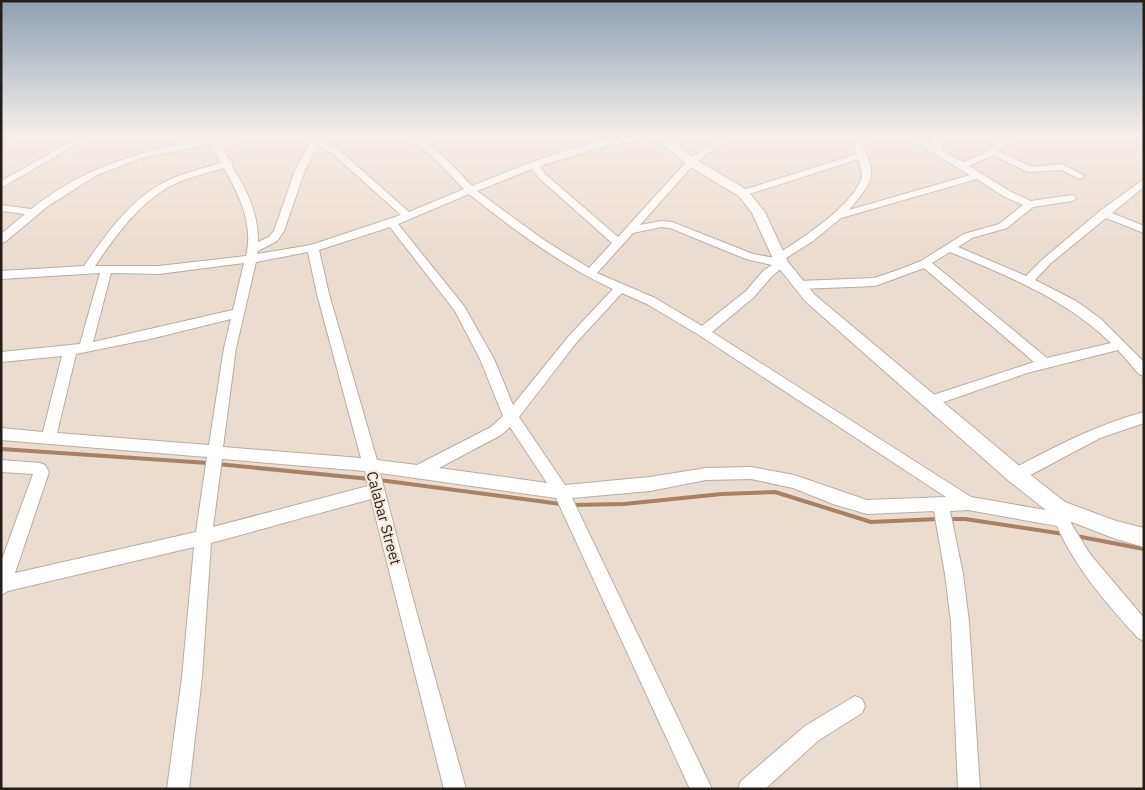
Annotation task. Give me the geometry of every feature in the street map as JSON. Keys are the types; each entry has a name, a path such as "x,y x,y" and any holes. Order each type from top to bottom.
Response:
{"main road":[{"path":"708,172 743,193 758,212 781,260 799,285 826,312 1016,475 1064,525 1116,530 1144,538"}],"street":[{"path":"1,185 24,172"},
{"path":"1,240 31,212 76,183 98,172"},
{"path":"87,270 105,243 137,208 162,187 205,172"},
{"path":"178,789 192,677 203,538 214,455 230,348 252,254 253,227 245,197 232,172"},
{"path":"252,254 273,239 279,232 299,172"},
{"path":"358,172 409,217"},
{"path":"452,172 470,190 540,242 590,274 651,301 703,332 968,504 1064,525 1119,604 1144,632"},
{"path":"1,275 87,270 159,270 252,254 313,248 409,217 516,172"},
{"path":"539,172 617,242"},
{"path":"590,274 682,172"},
{"path":"743,193 809,172"},
{"path":"703,332 750,294 781,260 816,236 840,215 866,179 866,172"},
{"path":"974,172 1007,194 1030,204 1072,198"},
{"path":"1071,172 1080,176"},
{"path":"840,215 929,191 979,175"},
{"path":"1028,281 1047,261 1144,182"},
{"path":"799,285 875,282 902,274 925,263 968,236 1002,226 1016,217 1030,204"},
{"path":"1,208 31,212"},
{"path":"1104,214 1144,230"},
{"path":"392,223 460,309 487,359 511,416 562,494 701,789"},
{"path":"627,231 661,224 672,225 750,256 781,260"},
{"path":"948,247 1028,281 1072,304 1097,322 1144,371"},
{"name":"Calabar Street","path":"313,248 323,294 363,434 370,468 455,789"},
{"path":"925,263 1044,363"},
{"path":"85,349 106,270"},
{"path":"418,472 496,431 511,416 572,340 621,287"},
{"path":"1,357 85,349 158,334 237,313"},
{"path":"932,402 982,382 1044,363 1121,345"},
{"path":"50,438 70,350"},
{"path":"1016,475 1076,443 1144,416"},
{"path":"1,434 214,455 418,472 562,494 650,484 706,474 751,473 794,482 832,497 868,507 942,512 968,504"},
{"path":"1,466 36,468 40,469 41,472 2,585"},
{"path":"2,585 203,538 376,491"},
{"path":"942,512 954,570 961,638 965,693 966,761 969,789"},
{"path":"749,789 812,733 854,706"}],"waterway":[{"path":"1,449 208,463"},
{"path":"217,464 370,479"},
{"path":"379,480 561,504"},
{"path":"572,505 624,504 722,494 775,492 871,522 938,519"},
{"path":"949,519 965,519 1064,534"},
{"path":"1076,536 1144,549"}]}
